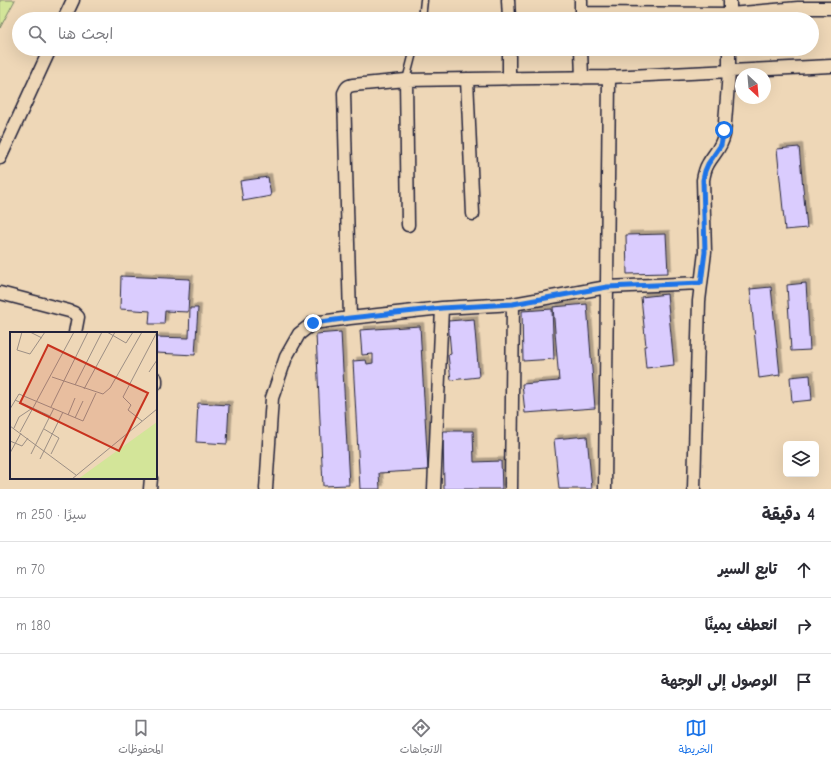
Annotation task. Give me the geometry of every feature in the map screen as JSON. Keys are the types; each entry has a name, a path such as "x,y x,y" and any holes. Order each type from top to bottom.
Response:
{"street":[{"path":"67,12 73,0"},
{"path":"508,0 509,12"},
{"path":"581,0 581,12"},
{"path":"656,12 800,4 831,8"},
{"path":"0,158 47,56"},
{"path":"509,56 509,79"},
{"path":"581,56 582,78"},
{"path":"694,489 699,309 705,252 703,180 708,164 721,145 724,135 729,56"},
{"path":"350,318 344,93 346,87 352,84 406,80 582,78 831,66"},
{"path":"605,489 609,77"},
{"path":"467,79 473,214"},
{"path":"406,80 408,225"},
{"path":"266,489 272,398 286,357 299,334 313,323 442,308 513,304 607,287 701,283"},
{"path":"0,293 74,313 78,317 75,332"},
{"path":"511,489 513,304"},
{"path":"434,489 442,308"},
{"path":"150,489 151,479"}],"lane":[{"path":"423,12 424,0"},
{"path":"406,80 412,56"}],"green space":[{"path":"0,0 15,0 0,28"}],"building":[{"path":"799,147 807,228 785,230 777,149"},
{"path":"268,177 271,196 243,201 240,181"},
{"path":"666,234 668,273 627,274 626,235"},
{"path":"121,276 190,279 188,312 165,311 164,324 149,324 150,311 120,309"},
{"path":"806,283 810,350 791,351 787,285"},
{"path":"771,287 780,375 759,378 750,289"},
{"path":"667,294 674,365 646,368 644,346 646,346 641,297"},
{"path":"587,304 595,408 525,413 522,384 559,381 553,307"},
{"path":"190,308 198,308 195,355 157,353 157,337 189,338"},
{"path":"552,309 554,359 523,361 522,311"},
{"path":"474,319 479,377 451,380 448,355 451,354 448,321"},
{"path":"420,326 428,470 379,473 380,489 360,489 353,361 366,360 367,364 373,363 373,354 362,355 360,330"},
{"path":"341,332 349,485 323,486 316,334"},
{"path":"810,375 812,400 792,402 790,377"},
{"path":"198,403 229,405 227,444 196,442"},
{"path":"443,431 473,431 474,462 501,461 502,489 444,489"},
{"path":"587,436 592,489 559,489 554,439"}],"route":[{"path":"313,323 442,308 513,304 607,287 701,283 705,252 703,180 708,164 721,145 724,130"}]}
